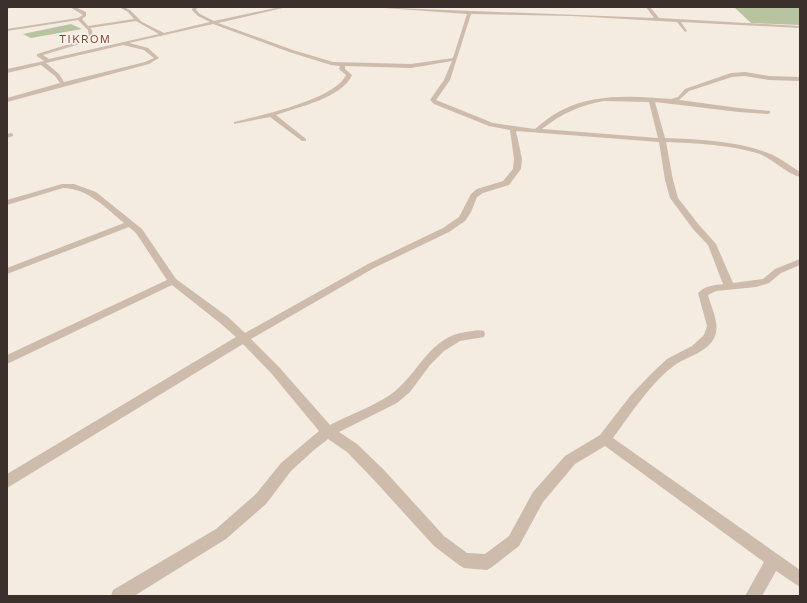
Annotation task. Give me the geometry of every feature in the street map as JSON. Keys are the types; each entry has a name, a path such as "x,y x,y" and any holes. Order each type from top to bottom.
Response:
{"street":[{"path":"7,8 14,7"},
{"path":"7,30 79,19 85,15 85,13 72,7"},
{"path":"121,7 129,11 136,20 163,34"},
{"path":"195,7 194,10 199,15 214,23 324,62 343,65 411,66 455,59"},
{"path":"7,72 163,34 285,7"},
{"path":"373,7 469,13 657,19 800,27"},
{"path":"648,7 657,19"},
{"path":"469,13 455,59 446,80 433,100 454,111 491,125 513,129 630,139 713,143 750,149 774,158 800,175"},
{"path":"63,84 39,55 91,39 90,30 79,19"},
{"path":"87,27 136,20"},
{"path":"678,20 685,31"},
{"path":"13,25 18,28"},
{"path":"7,100 147,63 158,58 146,50 123,44"},
{"path":"236,123 271,115 327,96 349,78 349,75 342,69 343,65"},
{"path":"672,101 680,98 687,90 731,75 745,74 769,78 800,79"},
{"path":"536,131 558,114 592,100 609,98 672,101 736,110 768,112"},
{"path":"652,100 674,198 696,227 712,244 729,286"},
{"path":"271,115 304,140"},
{"path":"7,481 244,338 376,264 446,230 462,219 474,196 480,191 506,183 517,169 518,159 513,129"},
{"path":"8,202 50,189 71,186 93,194 139,231 173,281 224,320 244,338 275,370 298,400 328,432 352,448 380,475 438,541 464,560 488,562 514,541 538,497 570,460 605,439 635,399 655,377 671,362 696,350 709,338 712,326 703,293 714,288 756,284 766,281 778,271 800,262"},
{"path":"7,271 129,224"},
{"path":"7,360 173,281"},
{"path":"119,596 221,534 261,499 292,462 309,446 328,432 397,396 406,389 426,362 440,348 458,337 480,334"},
{"path":"605,439 800,579"},
{"path":"753,596 773,561"}],"green space":[{"path":"734,7 800,7 800,25 751,23"},
{"path":"71,24 82,29 31,38 23,34"}],"district":[{"name":"TIKROM","path":"85,39"}]}
